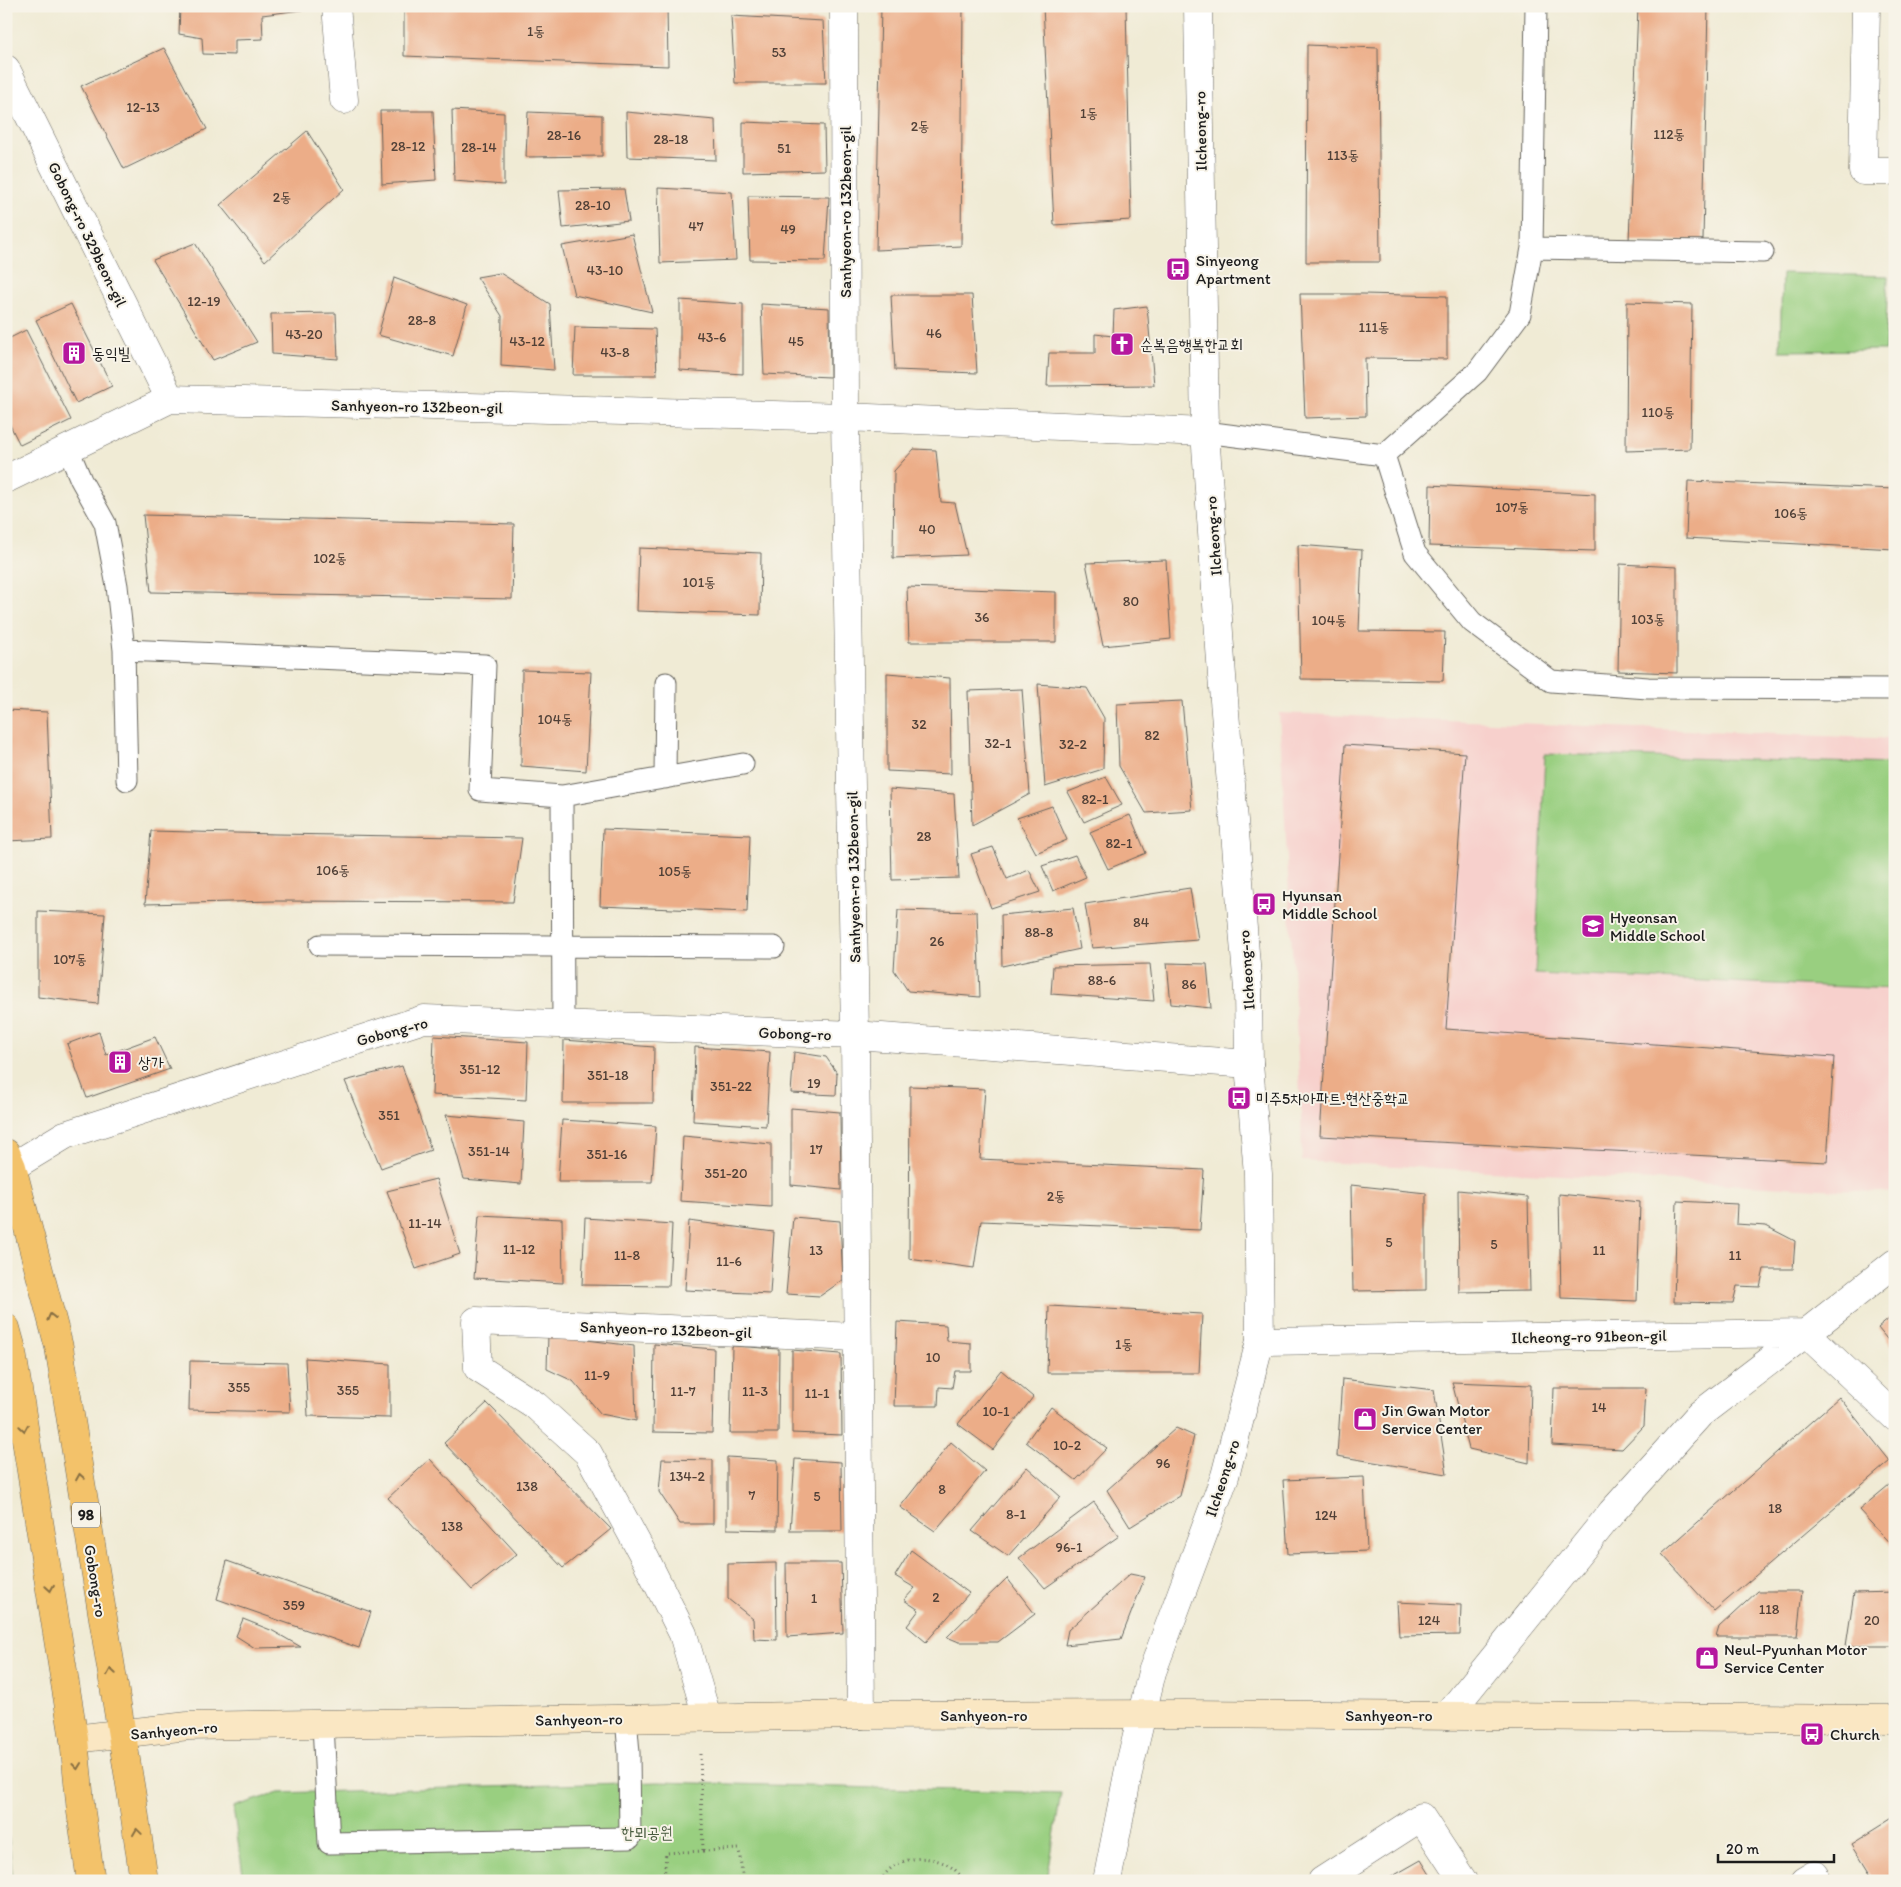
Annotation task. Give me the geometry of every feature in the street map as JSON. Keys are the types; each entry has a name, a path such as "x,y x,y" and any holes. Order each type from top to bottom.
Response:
{"main road":[{"name":"Gobong-ro","path":"9,1160 59,1347 144,1881"},
{"path":"6,1328 11,1346 74,1739 91,1881"},
{"name":"Sanhyeon-ro","path":"74,1739 188,1726 861,1715 1895,1718"}],"street":[{"path":"336,6 344,100"},
{"name":"Sanhyeon-ro 132beon-gil","path":"844,6 845,417 855,1035 861,1715"},
{"name":"Ilcheong-ro","path":"1107,1881 1152,1672 1225,1476 1260,1341 1258,1174 1250,1064 1248,989 1222,676 1205,432 1198,6"},
{"path":"1866,6 1863,171 1895,171"},
{"name":"Gobong-ro 329beon-gil","path":"6,69 170,399"},
{"name":"Sanhyeon-ro 132beon-gil","path":"6,479 170,399 845,417"},
{"path":"845,417 1205,432"},
{"name":"Gobong-ro","path":"9,1160 65,1136 424,1019 855,1035"},
{"path":"855,1035 1250,1064"},
{"path":"1447,1716 1612,1512 1700,1414 1895,1263"},
{"name":"Sanhyeon-ro 132beon-gil","path":"707,1717 684,1634 588,1453 535,1405 478,1368 476,1321 858,1337"},
{"path":"1806,1333 1895,1417"},
{"name":"Ilcheong-ro 91beon-gil","path":"1260,1341 1806,1333"},
{"path":"1322,1881 1421,1817 1463,1881"},
{"path":"1804,1881 1814,1875 1818,1881"}],"lane":[{"path":"1205,432 1384,455 1477,372 1520,314 1532,248 1536,6"},
{"path":"1532,248 1763,252"},
{"path":"68,449 81,480 105,523 117,586 124,650 127,780"},
{"path":"1384,455 1415,553 1472,622 1551,681 1648,688 1895,689"},
{"path":"124,650 485,665 480,790 562,796 743,764"},
{"path":"665,778 666,683"},
{"path":"562,796 563,1024"},
{"path":"320,946 774,947"},
{"path":"323,1724 323,1758 329,1843 630,1838 630,1753 626,1718"}],"path":[{"path":"700,1754 703,1851"},
{"path":"664,1881 666,1853 739,1849 743,1881"},
{"path":"881,1881 888,1870 902,1862 919,1858 936,1860 950,1866 964,1881"}],"shaded area":[{"name":"Hyeonsan Middle School","path":"1279,713 1895,739 1895,1193 1302,1161 1301,1112"}],"green space":[{"path":"1782,273 1888,276 1885,350 1780,351"},
{"path":"1545,754 1895,764 1895,989 1535,974"},
{"name":"한뫼공원","path":"658,1782 1061,1793 1047,1881 244,1881 233,1807 278,1793"},
{"path":"6,1816 13,1881 6,1881"}],"building":[{"path":"180,6 309,6 309,9 262,15 263,39 235,40 235,55 203,54 202,38 179,34"},
{"path":"404,6 667,6 668,66 404,56"},
{"path":"881,6 963,6 961,246 876,250"},
{"path":"1043,6 1126,6 1131,220 1054,225"},
{"path":"1638,6 1708,6 1703,240 1629,241"},
{"path":"1891,6 1895,6 1895,74 1893,74"},
{"path":"731,16 823,21 826,83 735,83"},
{"path":"1307,45 1378,48 1380,262 1306,262"},
{"path":"164,48 207,129 124,169 81,86"},
{"path":"452,110 504,113 504,185 454,181"},
{"path":"380,111 433,111 436,180 382,184"},
{"path":"528,112 602,115 602,156 526,157"},
{"path":"626,112 715,120 716,160 627,157"},
{"path":"743,122 824,125 825,170 743,172"},
{"path":"307,131 344,189 265,261 220,205"},
{"path":"658,188 732,192 736,260 660,263"},
{"path":"624,189 629,221 563,228 559,190"},
{"path":"748,196 829,197 825,261 750,260"},
{"path":"632,234 652,312 574,295 562,246"},
{"path":"195,243 257,342 213,360 153,260"},
{"path":"500,273 550,304 554,370 501,366 502,316 477,277"},
{"path":"394,278 467,305 453,356 378,335"},
{"path":"1300,294 1447,296 1447,359 1365,358 1366,416 1305,418"},
{"path":"891,295 972,295 977,373 895,370"},
{"path":"680,300 743,304 743,374 680,370"},
{"path":"1627,302 1692,304 1690,449 1626,451"},
{"name":"동익빌","path":"71,304 112,386 76,403 36,320"},
{"path":"761,304 829,308 830,377 764,374"},
{"name":"순복음행복한교회","path":"1147,306 1154,385 1047,386 1049,353 1095,353 1095,334 1113,336 1114,310"},
{"path":"336,313 338,359 272,354 271,314"},
{"path":"575,327 655,329 657,375 573,375"},
{"path":"26,330 71,420 20,445 6,417 6,340"},
{"path":"914,449 936,450 941,502 955,503 967,555 893,558 894,471"},
{"path":"1688,481 1895,489 1895,549 1686,538"},
{"path":"1430,485 1595,494 1595,551 1429,546"},
{"path":"143,515 514,524 512,599 151,592"},
{"path":"1298,545 1362,550 1359,631 1445,632 1443,681 1301,679"},
{"path":"639,548 761,553 760,615 637,611"},
{"path":"1166,560 1171,639 1103,646 1086,563"},
{"path":"1620,564 1677,567 1677,673 1618,671"},
{"path":"907,587 1056,592 1056,642 909,642"},
{"path":"522,670 591,672 586,771 521,766"},
{"path":"887,673 950,678 951,774 887,771"},
{"path":"1038,684 1087,688 1104,718 1103,769 1045,787"},
{"path":"1022,689 1030,794 972,825 968,691"},
{"path":"1182,701 1192,810 1146,813 1119,766 1117,704"},
{"path":"6,710 47,712 52,839 6,841"},
{"path":"1345,745 1465,753 1446,1029 1834,1057 1827,1162 1320,1136"},
{"path":"1106,777 1122,805 1084,822 1068,792"},
{"path":"890,789 954,794 959,878 892,880"},
{"path":"1052,806 1067,840 1036,853 1017,818"},
{"path":"1130,815 1146,853 1108,869 1090,832"},
{"path":"603,829 750,835 747,912 600,906"},
{"path":"151,831 522,838 513,902 275,901 145,904"},
{"path":"993,847 1007,879 1029,870 1040,892 991,908 971,854"},
{"path":"1075,855 1086,877 1053,891 1042,866"},
{"path":"1190,888 1198,940 1092,948 1085,904"},
{"path":"1073,908 1080,949 1002,966 1001,915"},
{"path":"898,910 977,912 980,997 908,991 894,970"},
{"path":"38,911 105,914 98,1004 38,997"},
{"path":"1167,963 1207,964 1211,1008 1171,1004"},
{"path":"1150,964 1154,1001 1051,994 1053,966"},
{"name":"상가","path":"99,1032 106,1055 155,1037 170,1069 87,1098 67,1044"},
{"path":"434,1036 528,1042 526,1100 432,1095"},
{"path":"564,1040 654,1047 653,1103 563,1103"},
{"path":"695,1047 770,1052 766,1126 693,1121"},
{"path":"794,1052 826,1057 837,1073 836,1095 791,1093"},
{"path":"402,1066 431,1150 381,1168 345,1081"},
{"path":"910,1086 985,1089 980,1159 1204,1170 1200,1230 981,1221 974,1268 909,1259"},
{"path":"791,1108 840,1112 841,1190 791,1185"},
{"path":"446,1115 524,1122 521,1184 464,1179"},
{"path":"562,1120 656,1126 652,1182 558,1182"},
{"path":"683,1136 771,1144 771,1207 680,1201"},
{"path":"436,1179 460,1254 416,1269 387,1191"},
{"path":"1351,1185 1426,1193 1426,1290 1353,1291"},
{"path":"1458,1190 1528,1197 1530,1291 1459,1292"},
{"path":"1559,1194 1640,1202 1637,1301 1561,1298"},
{"path":"1677,1201 1737,1204 1736,1224 1766,1226 1795,1241 1793,1269 1764,1269 1760,1287 1737,1286 1733,1303 1674,1302"},
{"path":"479,1215 562,1219 563,1283 474,1278"},
{"path":"793,1217 840,1221 843,1280 820,1296 786,1294"},
{"path":"585,1218 672,1224 669,1286 582,1285"},
{"path":"689,1221 774,1232 770,1294 685,1290"},
{"path":"1049,1306 1202,1314 1199,1373 1047,1373"},
{"path":"1895,1314 1895,1349 1878,1328"},
{"path":"897,1322 946,1325 947,1341 971,1343 971,1371 955,1371 952,1388 939,1387 938,1406 894,1406"},
{"path":"548,1335 634,1346 636,1421 601,1414 573,1381 547,1369"},
{"path":"654,1344 714,1349 712,1433 653,1432"},
{"path":"732,1346 779,1349 778,1433 730,1433"},
{"path":"792,1350 841,1354 842,1435 792,1433"},
{"path":"305,1358 390,1364 390,1418 308,1416"},
{"path":"190,1361 287,1363 290,1412 189,1410"},
{"path":"1001,1370 1033,1397 993,1450 958,1424"},
{"path":"1342,1379 1434,1390 1447,1474 1337,1456"},
{"path":"1452,1382 1531,1385 1529,1463 1469,1449"},
{"path":"1554,1388 1646,1388 1644,1426 1622,1449 1552,1445"},
{"path":"1839,1397 1890,1461 1714,1611 1662,1554"},
{"path":"487,1403 611,1529 563,1568 444,1443"},
{"path":"1051,1407 1107,1448 1076,1480 1026,1442"},
{"path":"1176,1428 1194,1436 1180,1496 1130,1527 1107,1490"},
{"path":"951,1442 985,1471 935,1531 900,1507"},
{"path":"727,1457 778,1460 777,1530 727,1529"},
{"path":"430,1459 517,1554 472,1590 388,1498"},
{"path":"662,1459 713,1460 713,1524 680,1524 659,1492"},
{"path":"795,1459 841,1462 842,1531 790,1531"},
{"path":"1027,1467 1061,1497 1008,1556 972,1531"},
{"path":"1364,1477 1367,1551 1288,1554 1283,1480"},
{"path":"1895,1480 1895,1549 1859,1510"},
{"path":"1094,1502 1119,1536 1045,1588 1019,1558"},
{"path":"911,1550 969,1593 926,1642 907,1626 919,1610 904,1600 915,1588 895,1576"},
{"path":"227,1561 371,1612 359,1648 217,1599"},
{"path":"776,1563 777,1640 754,1639 753,1619 728,1599 728,1564"},
{"path":"786,1563 841,1563 843,1633 787,1637"},
{"path":"1130,1574 1145,1577 1121,1639 1065,1645 1068,1630"},
{"path":"1007,1578 1035,1614 998,1642 959,1642 947,1637"},
{"path":"1758,1591 1802,1591 1797,1637 1716,1637 1719,1627"},
{"path":"1895,1592 1895,1646 1846,1646 1854,1593"},
{"path":"1397,1602 1461,1605 1460,1635 1399,1636"},
{"path":"243,1619 273,1631 301,1647 255,1648 236,1636"},
{"path":"1895,1817 1895,1881 1875,1881 1852,1844"},
{"path":"1421,1860 1434,1881 1384,1881"}],"place":[{"name":"Sinyeong Apartment","path":"1178,269"},
{"name":"순복음행복한교회","path":"1122,344"},
{"name":"동익빌","path":"74,353"},
{"name":"Hyunsan Middle School","path":"1264,904"},
{"name":"Hyeonsan Middle School","path":"1593,926"},
{"name":"상가","path":"120,1062"},
{"name":"미주5차아파트.현산중학교","path":"1239,1098"},
{"name":"Jin Gwan Motor Service Center","path":"1365,1419"},
{"name":"Neul-Pyunhan Motor Service Center","path":"1707,1658"},
{"name":"Church","path":"1812,1734"}]}
